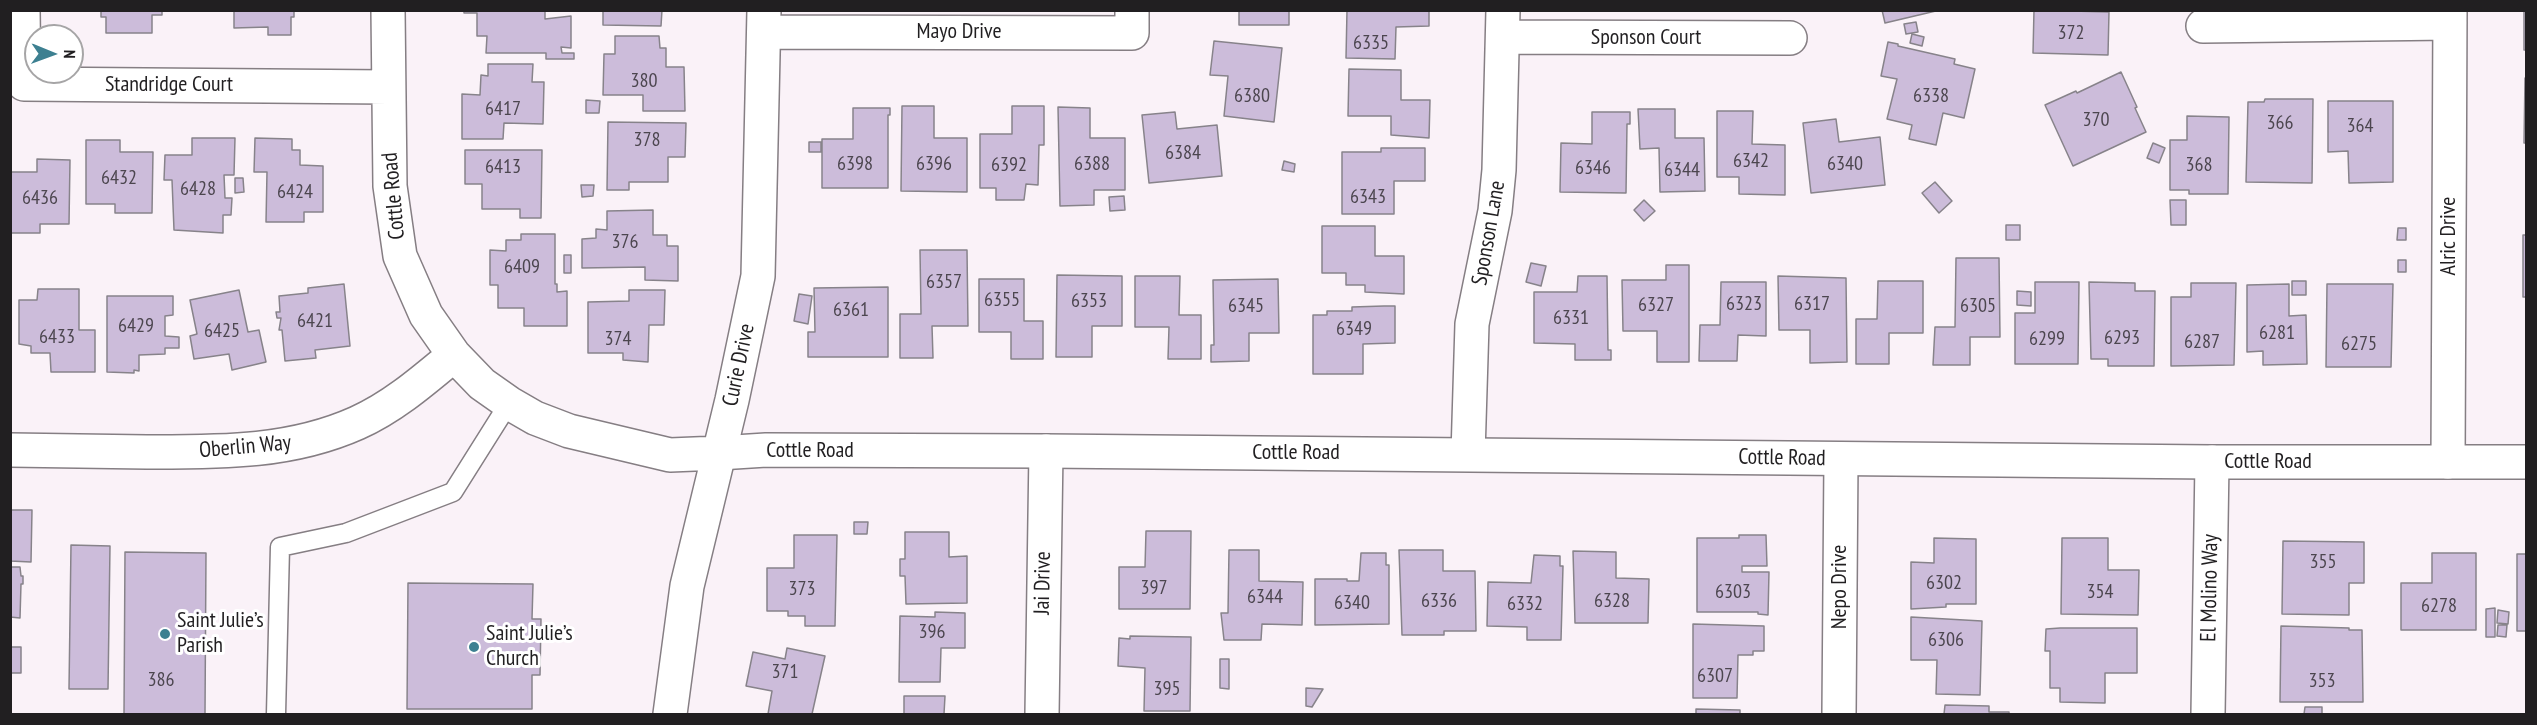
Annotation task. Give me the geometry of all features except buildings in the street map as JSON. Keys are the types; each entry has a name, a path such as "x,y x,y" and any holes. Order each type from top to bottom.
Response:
{"street":[{"name":"Standridge Court","path":"23,10 24,84 388,87"},
{"name":"Cottle Road","path":"388,10 390,186 400,256 426,315 454,355 482,384 509,403 535,418 617,445 670,455 766,450 1046,451 2212,462 2526,462"},
{"name":"Mayo Drive","path":"764,21 1132,33 1132,10"},
{"path":"2203,26 2450,17"},
{"name":"Alric Drive","path":"2448,462 2450,17"},
{"name":"Curie Drive","path":"670,714 687,586 758,276 764,21"},
{"name":"Sponson Court","path":"1503,24 1790,38"},
{"name":"Sponson Lane","path":"1468,454 1472,324 1495,211 1499,170 1503,24"},
{"name":"Oberlin Way","path":"10,450 220,453 276,448 316,439 358,423 392,403 454,355"},
{"name":"Jai Drive","path":"1042,714 1046,451"},
{"name":"Nepo Drive","path":"1839,714 1841,459"},
{"name":"El Molino Way","path":"2208,714 2212,462"}],"lane":[{"path":"276,714 280,547 346,533 453,492 509,403"}],"place":[{"name":"Saint Julie’s Parish","path":"165,634"},
{"name":"Saint Julie’s Church","path":"474,647"}]}
